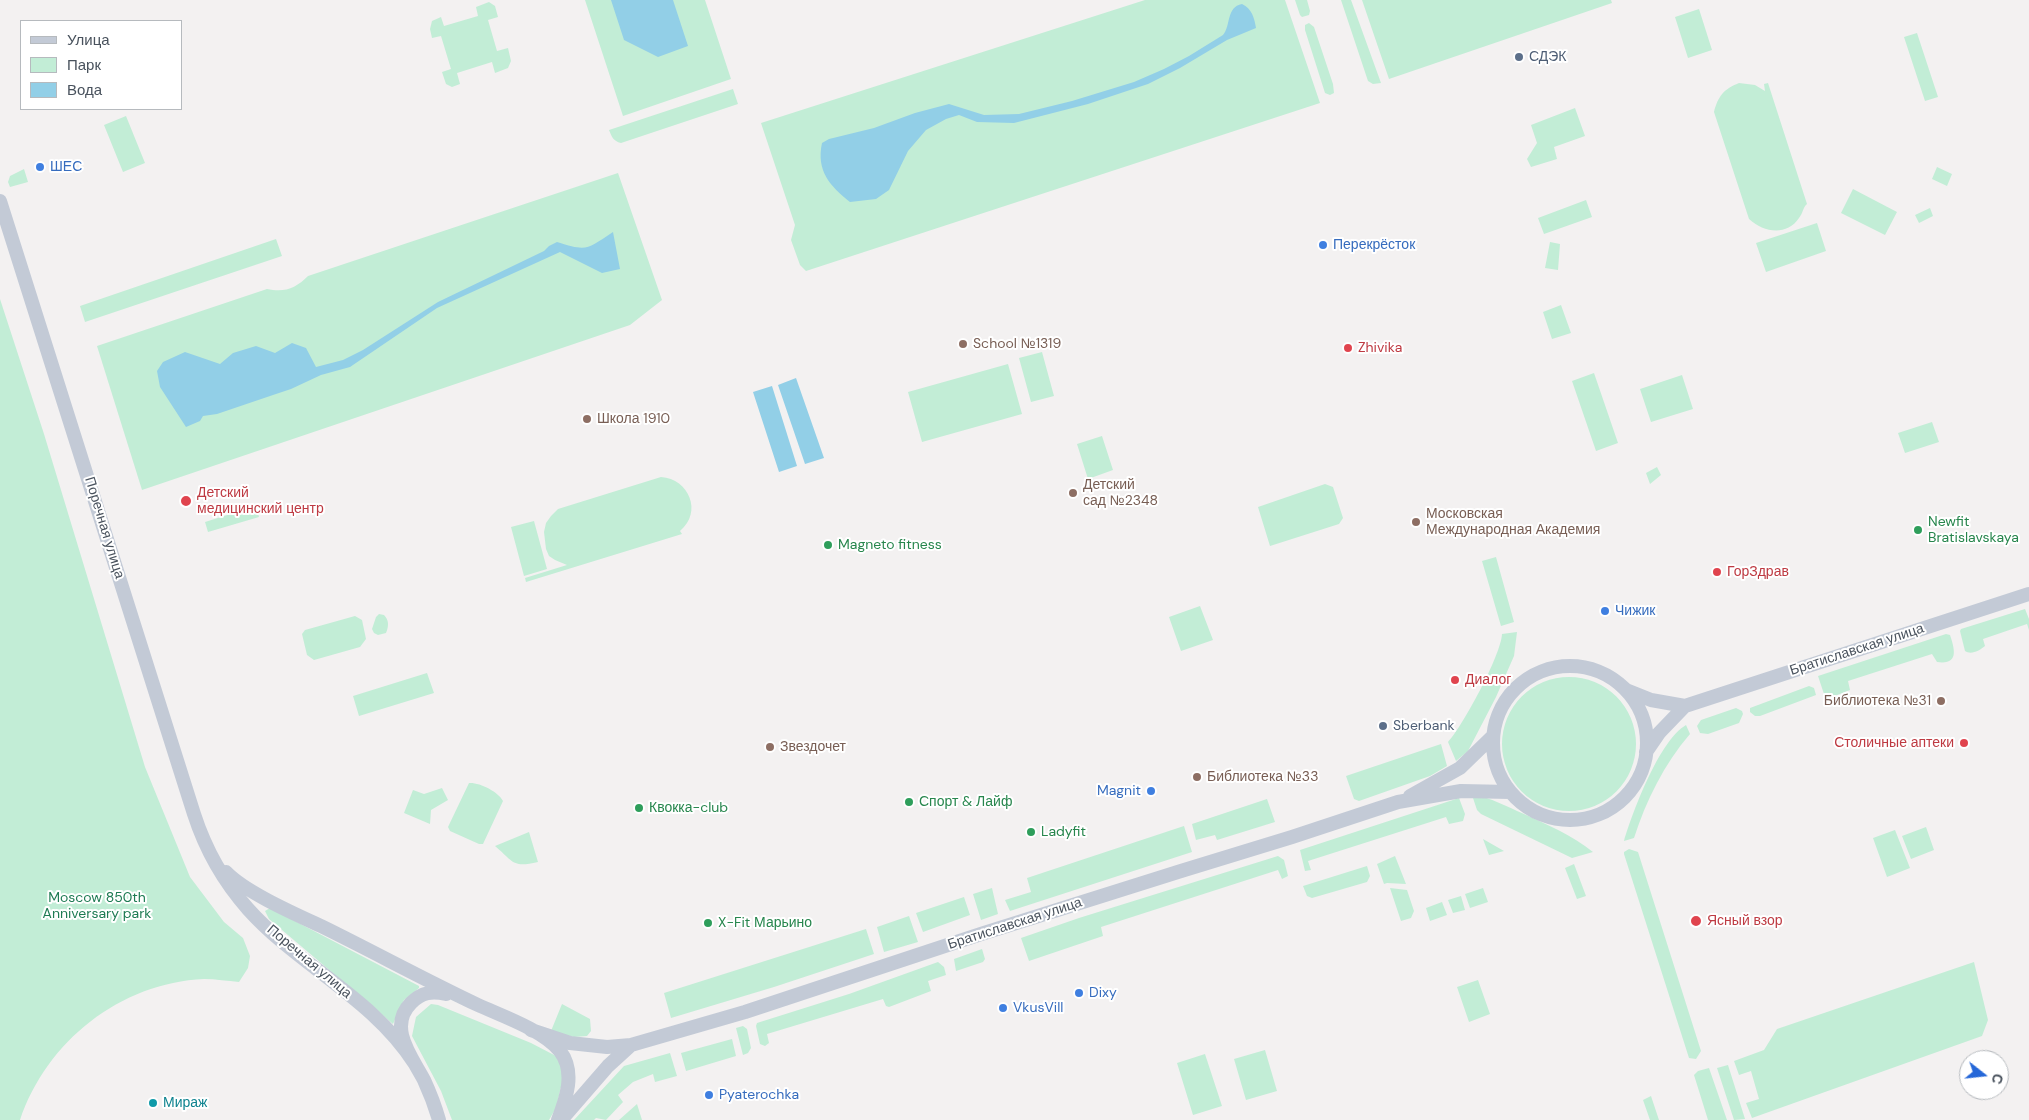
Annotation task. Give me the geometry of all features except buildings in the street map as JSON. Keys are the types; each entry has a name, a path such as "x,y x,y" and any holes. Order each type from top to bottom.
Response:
{"main road":[{"name":"Поречная улица","path":"0,201 194,814 212,854 227,882 248,909 285,943 378,1019 397,1039 415,1064"},
{"name":"Братиславская улица","path":"1625,690 1651,700 1685,706 2029,594"},
{"name":"Братиславская улица","path":"1562,666 1578,666 1593,670 1616,681 1625,690 1640,712 1646,739 1646,752 1641,771 1626,795 1612,807 1596,815 1578,820 1559,819 1541,815 1524,805 1510,792 1496,766 1493,736 1498,715 1508,696 1519,685 1532,676 1547,670 1562,666"},
{"name":"Братиславская улица","path":"1646,752 1659,733 1685,706"},
{"name":"Братиславская улица","path":"1398,802 1460,768 1493,736"},
{"name":"Братиславская улица","path":"531,1030 570,1043 607,1047 631,1045 745,1012 1181,870 1292,838 1398,802 1461,791 1510,792"},
{"name":"Поречная улица","path":"212,854 227,873 240,883 302,917 531,1030 560,1051 569,1071 569,1084 560,1120"},
{"name":"Поречная улица","path":"439,1120 430,1094 401,1034 402,1020 406,1010 414,1000 425,993 436,992 459,996"},
{"name":"Братиславская улица","path":"560,1120 602,1073 631,1045"}],"green space":[{"path":"585,0 705,0 731,79 623,116"},
{"path":"1145,0 1285,0 1320,103 806,271 800,265 791,240 795,225 761,123"},
{"path":"1295,0 1307,0 1310,11 1309,15 1302,17 1300,15"},
{"path":"1341,0 1351,0 1381,83 1373,84 1368,81"},
{"path":"1362,0 1611,0 1612,3 1389,79"},
{"path":"489,2 495,6 498,17 488,20 497,51 508,48 511,61 508,68 495,73 492,62 457,73 460,84 452,87 446,84 442,72 451,69 441,36 432,38 430,29 432,21 441,17 444,26 478,16 476,7"},
{"path":"1699,9 1712,50 1688,58 1675,17"},
{"path":"1309,23 1314,27 1333,84 1334,93 1330,95 1325,93 1305,30 1305,25"},
{"path":"1917,33 1938,97 1925,101 1904,37"},
{"path":"1739,83 1755,85 1765,91 1764,84 1768,83 1807,204 1794,224 1782,230 1768,230 1749,219 1714,112 1722,94"},
{"path":"733,89 738,104 621,143 614,140 609,130"},
{"path":"1575,108 1585,136 1554,147 1557,159 1531,167 1527,159 1537,143 1531,125"},
{"path":"126,116 145,163 123,172 104,125"},
{"path":"1937,167 1952,174 1947,186 1932,179"},
{"path":"24,169 28,182 10,187 8,182 10,176"},
{"path":"618,173 662,300 630,325 142,490 97,346 267,289 285,290 299,284 308,276"},
{"path":"1853,189 1897,212 1885,235 1841,213"},
{"path":"1586,200 1592,217 1544,234 1538,218"},
{"path":"1930,208 1933,216 1919,223 1915,215"},
{"path":"1817,223 1826,251 1766,272 1756,243"},
{"path":"276,239 282,256 85,322 80,306"},
{"path":"1550,242 1560,244 1558,270 1545,268"},
{"name":"Moscow 850th Anniversary park","path":"0,299 44,434 145,767 190,877 224,922 243,938 250,956 248,968 239,982 204,979 173,983 144,992 116,1005 91,1021 68,1042 48,1065 32,1091 20,1120 0,1120"},
{"path":"1561,305 1571,333 1552,339 1543,312"},
{"path":"1042,352 1054,396 1031,402 1019,358"},
{"path":"1008,364 1022,414 922,442 908,392"},
{"path":"1594,373 1618,443 1596,451 1572,381"},
{"path":"1682,375 1693,409 1651,422 1640,389"},
{"path":"1932,422 1939,442 1905,453 1898,433"},
{"path":"1102,436 1113,470 1088,479 1077,444"},
{"path":"1657,467 1661,475 1650,484 1646,473"},
{"path":"661,477 671,479 679,484 690,498 691,515 680,531 682,534 526,582 525,578 567,565 549,556 546,549 544,532 546,523 558,509"},
{"path":"1325,484 1333,487 1343,518 1339,524 1270,546 1258,507"},
{"path":"256,506 259,517 208,532 205,522"},
{"path":"534,521 547,569 524,576 511,527"},
{"path":"1496,557 1514,622 1501,626 1482,561"},
{"path":"1200,606 1213,640 1181,651 1169,617"},
{"path":"2025,609 2029,619 2029,630 2027,624 1983,639 1985,646 1978,651 1970,653 1965,651 1961,629"},
{"path":"379,614 386,617 388,626 386,633 378,635 372,629"},
{"path":"355,616 362,620 366,639 360,647 314,660 307,655 302,634 305,630"},
{"path":"1517,632 1514,656 1496,697 1468,751 1456,761 1448,742 1463,721 1480,690 1495,657 1502,634"},
{"path":"1946,634 1950,635 1954,651 1952,659 1949,661 1937,662 1932,654 1848,681 1850,690 1827,699 1825,697 1818,676"},
{"path":"427,673 434,693 359,716 353,696"},
{"path":"1569,677 1595,682 1606,688 1616,697 1625,707 1631,718 1636,744 1631,770 1625,781 1616,791 1606,800 1595,806 1569,811 1543,806 1532,800 1522,791 1513,781 1507,770 1502,744 1507,718 1513,707 1522,697 1532,688 1543,682"},
{"path":"1809,686 1814,688 1816,695 1760,716 1755,716 1750,712 1750,708"},
{"path":"1736,708 1742,711 1743,714 1739,723 1708,734 1700,733 1697,726 1701,720"},
{"path":"1686,725 1690,734 1672,758 1657,783 1644,810 1634,838 1624,841 1640,795 1657,761 1676,733"},
{"path":"1441,744 1447,766 1430,776 1359,801 1354,799 1346,776"},
{"path":"469,783 488,788 503,801 483,844 450,831 448,827"},
{"path":"442,788 448,800 431,810 430,824 404,813 413,790 424,794"},
{"path":"1472,795 1492,800 1542,822 1568,835 1593,852 1572,858 1481,814 1477,810"},
{"path":"1459,798 1465,814 1463,821 1449,824 1446,817 1308,861 1311,870 1305,871 1300,850"},
{"path":"1267,799 1275,822 1217,840 1215,835 1196,840 1192,824"},
{"path":"1184,826 1192,852 1010,911 1005,900 1031,892 1027,878"},
{"path":"1926,827 1934,850 1911,859 1902,836"},
{"path":"1895,830 1910,868 1887,877 1873,838"},
{"path":"529,832 538,862 518,864 510,860 495,846"},
{"path":"1483,839 1504,851 1489,855"},
{"path":"1629,849 1638,852 1701,1051 1696,1059 1689,1058 1624,854"},
{"path":"1278,856 1284,860 1288,876 1282,879 1278,870 1101,927 1103,936 1029,961 1021,938"},
{"path":"1395,856 1406,884 1384,884 1377,864"},
{"path":"1574,864 1586,896 1577,899 1565,868"},
{"path":"1367,866 1370,876 1367,882 1312,898 1307,896 1303,886"},
{"path":"992,888 998,914 981,920 973,894"},
{"path":"1390,888 1407,890 1414,911 1411,918 1401,921"},
{"path":"1483,888 1488,902 1470,908 1465,894"},
{"path":"1461,896 1465,910 1453,913 1448,900"},
{"path":"964,897 970,915 923,932 916,913"},
{"path":"1442,902 1447,915 1430,921 1426,908"},
{"path":"270,908 419,986 419,988 404,1000 393,1024 269,919 265,911"},
{"path":"909,916 918,942 884,952 877,927"},
{"path":"866,929 874,954 671,1018 664,993"},
{"path":"982,949 985,959 983,962 956,971 954,959"},
{"path":"938,962 944,967 946,975 928,981 931,991 889,1007 886,1006 883,999 767,1034 769,1043 765,1046 760,1044 757,1023 849,994"},
{"path":"1974,962 1988,1020 1982,1036 1752,1118 1746,1103 1759,1099 1751,1071 1739,1075 1734,1061 1764,1050 1777,1029"},
{"path":"1478,980 1490,1014 1469,1022 1457,987"},
{"path":"431,1004 438,1005 531,1043 556,1056 562,1068 562,1083 556,1108 549,1120 452,1120 441,1091 412,1036 416,1017"},
{"path":"562,1004 590,1019 591,1031 587,1036 574,1037 551,1031"},
{"path":"743,1026 747,1029 751,1048 748,1053 743,1055 736,1028"},
{"path":"732,1039 736,1056 686,1071 681,1053"},
{"path":"1265,1050 1277,1091 1246,1100 1234,1059"},
{"path":"670,1053 677,1076 655,1082 653,1074 633,1082 618,1095 623,1102 606,1120 596,1118 594,1120 574,1120 624,1066"},
{"path":"1205,1054 1222,1106 1193,1115 1177,1063"},
{"path":"1728,1065 1745,1119 1734,1120 1717,1068"},
{"path":"1709,1068 1727,1120 1708,1120 1694,1075 1698,1071"},
{"path":"1651,1096 1659,1120 1650,1120 1643,1100"},
{"path":"637,1104 642,1120 619,1120"}],"water":[{"path":"611,0 673,0 688,46 658,57 624,40"},
{"path":"1242,4 1252,14 1256,28 1227,40 1180,68 1148,84 1088,104 1014,123 977,122 959,115 946,119 926,130 908,151 889,190 876,199 850,202 836,190 823,170 821,162 822,143 829,139 874,128 915,113 949,104 984,115 1019,114 1072,101 1134,82 1189,56 1223,35 1233,9"},
{"path":"613,232 620,269 602,273 560,252 437,308 350,367 321,375 291,389 217,414 203,416 200,421 186,427 160,387 157,371 163,362 185,352 220,364 233,353 256,346 275,353 292,343 306,348 316,367 343,360 363,350 438,302 544,251 557,242 581,248 587,247"},
{"path":"796,378 824,458 805,464 778,385"},
{"path":"772,386 797,466 779,472 753,392"}],"place":[{"name":"СДЭК","path":"1519,57"},
{"name":"ШЕС","path":"40,167"},
{"name":"Перекрёсток","path":"1323,245"},
{"name":"School №1319","path":"963,344"},
{"name":"Zhivika","path":"1348,348"},
{"name":"Школа 1910","path":"587,419"},
{"name":"Детский сад №2348","path":"1073,493"},
{"name":"Детский медицинский центр","path":"186,501"},
{"name":"Московская Международная Академия","path":"1416,522"},
{"name":"Newfit Bratislavskaya","path":"1918,530"},
{"name":"Magneto fitness","path":"828,545"},
{"name":"ГорЗдрав","path":"1717,572"},
{"name":"Чижик","path":"1605,611"},
{"name":"Диалог","path":"1455,680"},
{"name":"Библиотека №31","path":"1941,701"},
{"name":"Sberbank","path":"1383,726"},
{"name":"Столичные аптеки","path":"1964,743"},
{"name":"Звездочет","path":"770,747"},
{"name":"Библиотека №33","path":"1197,777"},
{"name":"Magnit","path":"1151,791"},
{"name":"Спорт & Лайф","path":"909,802"},
{"name":"Квокка-club","path":"639,808"},
{"name":"Ladyfit","path":"1031,832"},
{"name":"Ясный взор","path":"1696,921"},
{"name":"X-Fit Марьино","path":"708,923"},
{"name":"Dixy","path":"1079,993"},
{"name":"VkusVill","path":"1003,1008"},
{"name":"Pyaterochka","path":"709,1095"},
{"name":"Мираж","path":"153,1103"}]}
